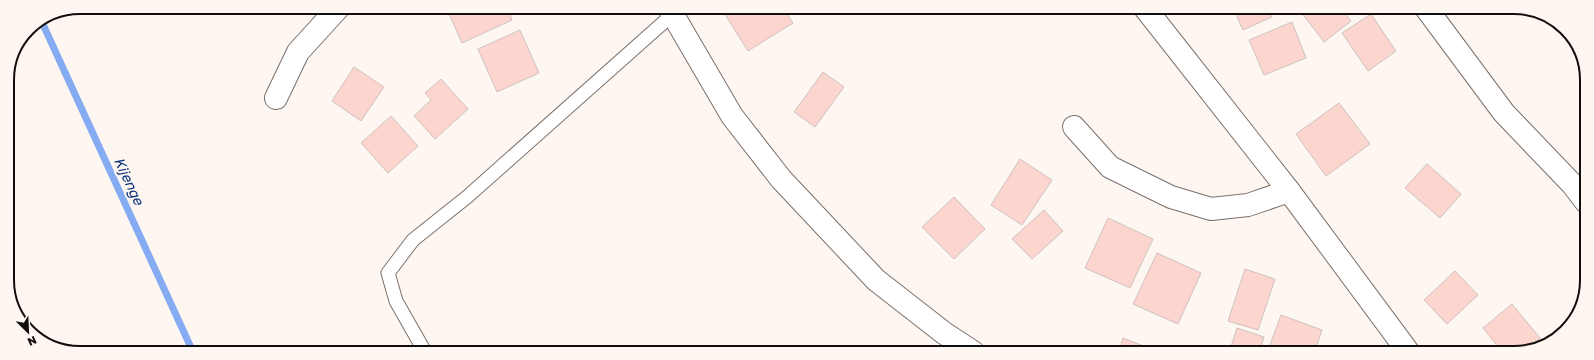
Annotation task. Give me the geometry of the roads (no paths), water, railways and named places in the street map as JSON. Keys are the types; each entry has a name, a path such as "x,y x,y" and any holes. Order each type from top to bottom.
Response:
{"street":[{"path":"276,98 298,52 333,14"},
{"path":"676,14 732,116 781,179 876,280 944,333 964,346"},
{"path":"1150,14 1289,191 1404,346"},
{"path":"1430,14 1504,113 1580,188"},
{"path":"1074,127 1110,167 1171,197 1211,209 1248,205 1289,191"}],"lane":[{"path":"422,346 396,301 388,273 413,240 467,197 670,14"}],"waterway":[{"name":"Kijenge","path":"43,25 190,346"}]}
